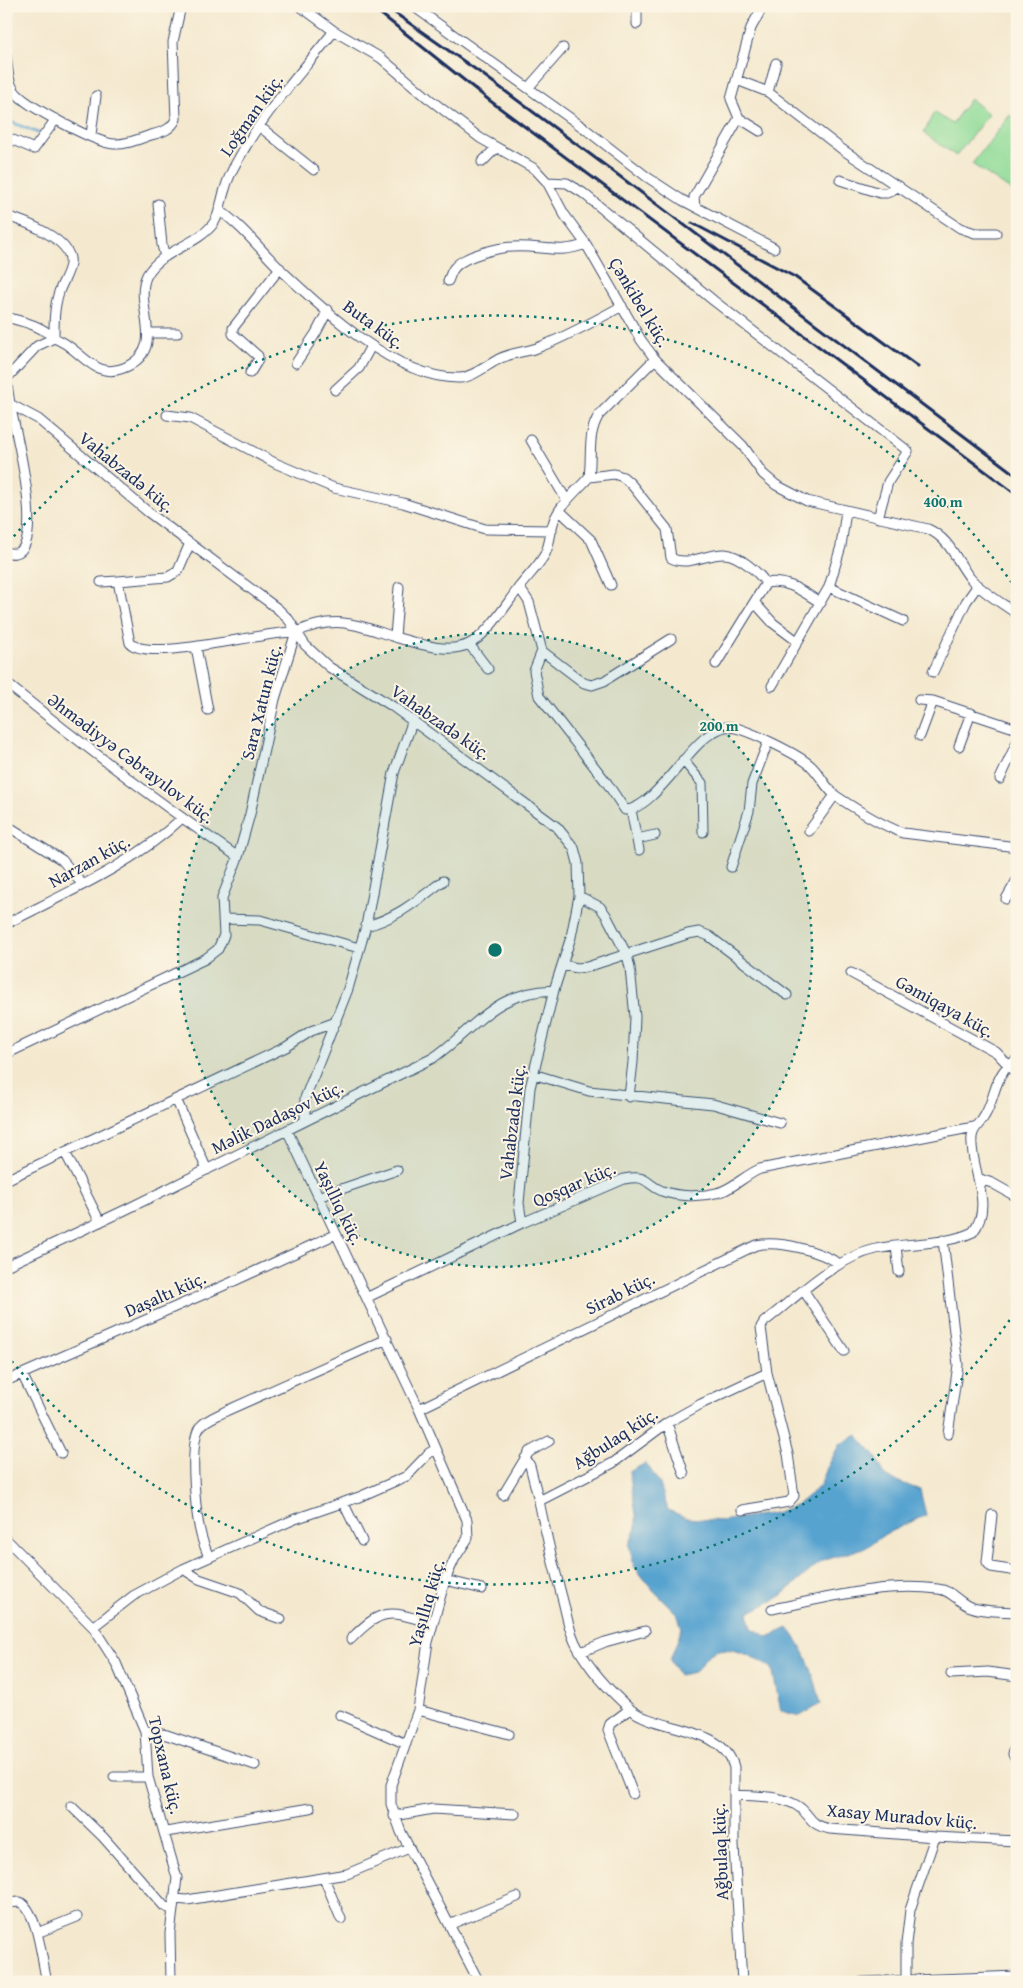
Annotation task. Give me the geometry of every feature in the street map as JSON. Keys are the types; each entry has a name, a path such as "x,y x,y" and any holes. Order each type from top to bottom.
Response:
{"street":[{"path":"6,54 12,88 18,95 56,119 91,136 112,144 124,144 166,130 173,125 177,109 173,42 181,6"},
{"name":"Çənkibel küç.","path":"300,6 334,31 380,58 428,98 496,148 520,158 548,182 564,214 586,244 641,340 655,359 743,446 763,474 776,485 807,501 939,534 948,543 971,579 1017,614"},
{"path":"413,6 528,88 647,177 695,207 774,248"},
{"path":"637,6 637,24"},
{"path":"760,131 739,118 731,99 751,28 763,6"},
{"name":"Loğman küç.","path":"6,317 46,330 54,338 64,342 92,367 101,371 113,371 124,368 140,357 145,348 148,333 144,283 154,266 214,224 229,177 259,126 334,31"},
{"path":"528,88 563,48"},
{"path":"768,92 776,63"},
{"path":"737,80 768,92 843,150 960,228 975,233 996,233"},
{"path":"91,136 96,96"},
{"path":"695,207 694,197 739,118"},
{"path":"6,137 34,148 56,119"},
{"path":"259,126 314,170"},
{"path":"482,162 496,148"},
{"path":"840,180 880,193 887,193 899,186"},
{"path":"548,182 567,183 583,193 714,301 908,451 888,482 878,518"},
{"path":"158,204 165,257"},
{"name":"Buta küç.","path":"219,210 241,228 280,268 371,346 389,358 405,365 441,375 460,378 468,376 501,358 540,347 622,306"},
{"path":"6,216 26,221 42,230 65,247 70,255 70,264 55,310 54,338 37,346 6,378 26,474 30,503 25,546 20,552 12,554 6,552"},
{"path":"448,281 454,268 459,263 496,249 512,247 567,251 586,244"},
{"path":"250,373 258,360 258,356 233,334 233,328 280,268"},
{"path":"296,364 328,310"},
{"path":"148,333 177,333"},
{"path":"335,390 359,368 371,346"},
{"path":"488,669 469,644 499,615 542,560 560,511 589,477 593,425 599,415 655,359"},
{"name":"Vahabzadə küç.","path":"10,404 38,419 148,512 278,609 289,620 305,645 329,668 414,720 557,827 574,848 578,863 579,896 563,965 554,990 533,1074 519,1203 522,1223"},
{"path":"168,414 190,418 275,463 334,488 403,503 485,529 552,530"},
{"path":"531,440 567,502"},
{"path":"589,477 614,474 623,477 631,484 667,529 671,558 684,562 725,554 736,558 766,583 779,581 787,583 821,603"},
{"path":"560,511 595,547 611,585"},
{"path":"772,686 829,587 841,546 846,511"},
{"path":"101,582 168,577 178,571 190,543"},
{"path":"118,581 130,643 135,648 154,650 196,647 266,633 296,632"},
{"path":"716,664 766,583"},
{"path":"395,637 399,586"},
{"path":"932,672 966,602 978,586"},
{"path":"519,587 528,602 542,651 584,683 592,684 604,681 671,639"},
{"path":"829,587 903,621"},
{"path":"755,603 773,623 797,641"},
{"name":"Sara Xatun küç.","path":"6,1054 206,959 218,949 224,935 222,898 238,857 250,814 275,699 296,632 318,623 332,621 352,624 436,647 453,648 469,644"},
{"path":"196,647 208,710"},
{"path":"542,651 534,671 539,696 607,783 625,810 631,810 659,788 709,734 729,727 744,730 804,759 835,795 886,827 903,833 1017,847"},
{"name":"Əhmədiyyə Cəbrayılov küç.","path":"6,683 66,732 181,818 238,857"},
{"path":"919,700 933,701 1017,729"},
{"path":"920,736 933,701"},
{"path":"959,746 971,713"},
{"path":"305,1121 305,1098 336,1022 366,926 394,773 414,720"},
{"path":"731,867 749,811 752,784 768,742"},
{"path":"1000,779 1017,742"},
{"path":"683,760 702,783 703,832"},
{"path":"809,831 835,795"},
{"path":"631,810 639,850"},
{"name":"Narzan küç.","path":"6,924 83,884 150,845 181,818"},
{"path":"6,825 62,860 83,884"},
{"path":"637,839 655,834"},
{"path":"1006,899 1017,880"},
{"path":"366,926 385,921 401,913 443,881"},
{"path":"579,896 600,907 626,955 631,976 635,1018 629,1097"},
{"path":"224,919 260,920 360,948"},
{"path":"563,965 586,968 699,932 709,936 787,995"},
{"name":"Gəmiqaya küç.","path":"851,973 996,1052 1017,1074"},
{"name":"Məlik Dadaşov küç.","path":"6,1266 207,1170 433,1058 451,1045 471,1024 506,1001 528,993 554,990"},
{"path":"6,1180 286,1047 311,1031 336,1022"},
{"path":"742,1510 789,1502 794,1496 788,1454 767,1373 761,1327 840,1264 875,1249 967,1235 977,1227 980,1218 980,1179 972,1145 974,1127 986,1115 999,1078 1009,1065 1017,1059"},
{"path":"533,1074 589,1091 629,1097 713,1104 780,1122"},
{"path":"176,1099 207,1170"},
{"name":"Qoşqar küç.","path":"368,1297 522,1223 632,1178 650,1181 660,1190 672,1193 688,1195 717,1193 728,1188 748,1173 760,1169 974,1127"},
{"name":"Yaşıllıq küç.","path":"287,1130 420,1409 467,1520 468,1538 455,1558 445,1580 432,1624 418,1710 391,1785 391,1804 394,1816 409,1848 451,1924 479,1982"},
{"path":"65,1152 100,1222"},
{"path":"318,1197 398,1170"},
{"path":"980,1179 992,1183 1017,1197"},
{"name":"Daşaltı küç.","path":"6,1381 232,1282 336,1234"},
{"path":"943,1240 958,1365 948,1434"},
{"name":"Sirab küç.","path":"420,1409 756,1245 768,1243 783,1244 840,1264"},
{"path":"896,1246 900,1272"},
{"path":"804,1291 844,1351"},
{"path":"209,1557 201,1534 198,1514 194,1452 198,1428 226,1411 387,1338"},
{"name":"Ağbulaq küç.","path":"742,1982 734,1846 734,1767 732,1758 725,1750 687,1730 640,1715 630,1709 581,1652 572,1636 539,1501 613,1463 668,1423 767,1373"},
{"path":"22,1374 61,1453"},
{"path":"668,1423 684,1474"},
{"path":"503,1494 529,1452 549,1441"},
{"path":"94,1627 133,1596 183,1569 295,1519 407,1476 429,1453 436,1449"},
{"path":"525,1458 530,1466 539,1501"},
{"path":"343,1502 362,1541"},
{"path":"992,1515 987,1562 991,1566 1017,1571"},
{"name":"Topxana küç.","path":"6,1539 94,1627 116,1663 145,1731 148,1777 166,1832 177,1878 172,1909 170,1982"},
{"path":"183,1569 199,1579 240,1593 259,1610 282,1619"},
{"path":"445,1580 482,1589"},
{"path":"772,1609 875,1589 914,1587 941,1589 976,1609 1017,1612"},
{"path":"351,1639 368,1621 389,1614 401,1614 432,1624"},
{"path":"581,1652 605,1642 645,1631"},
{"path":"951,1674 988,1672 1017,1676"},
{"path":"630,1709 610,1724 608,1730 633,1794"},
{"path":"418,1710 509,1734"},
{"path":"340,1715 406,1744"},
{"path":"145,1731 166,1735 255,1765"},
{"path":"1017,1740 1013,1754 1017,1762"},
{"path":"114,1777 148,1777"},
{"name":"Xasay Muradov küç.","path":"734,1795 789,1801 799,1806 810,1821 818,1826 935,1837 1017,1841"},
{"path":"71,1806 103,1837 164,1906 172,1909"},
{"path":"166,1832 310,1808"},
{"path":"394,1816 432,1809 515,1814"},
{"path":"906,1979 906,1944 910,1910 935,1837"},
{"path":"175,1899 187,1900 324,1878 354,1871 409,1848"},
{"path":"324,1878 341,1919"},
{"path":"451,1924 517,1897"},
{"path":"6,1904 20,1902 25,1904 37,1933 47,1982"},
{"path":"37,1933 77,1917"},
{"path":"862,1982 1017,1976"}],"green space":[{"path":"970,99 989,114 956,156 924,133 934,112 952,124"},
{"path":"1010,115 1017,121 1015,193 972,164"}],"water":[{"path":"857,1435 876,1457 886,1477 920,1490 926,1515 885,1534 867,1547 822,1561 778,1598 748,1613 752,1628 768,1637 788,1628 800,1645 809,1664 821,1704 800,1716 781,1711 772,1668 750,1656 733,1650 717,1650 704,1660 695,1672 679,1675 670,1660 682,1628 677,1614 653,1590 634,1566 629,1545 636,1528 636,1514 629,1472 646,1463 660,1484 668,1510 687,1518 722,1521 775,1513 798,1504 820,1486 839,1445"}],"waterway":[{"path":"6,120 38,133"}],"railway":[{"path":"371,6 489,100 1017,495"},
{"path":"385,6 482,74 614,172 1017,476"},
{"path":"692,223 795,277 918,367"},
{"path":"1014,440 1017,443"}]}
